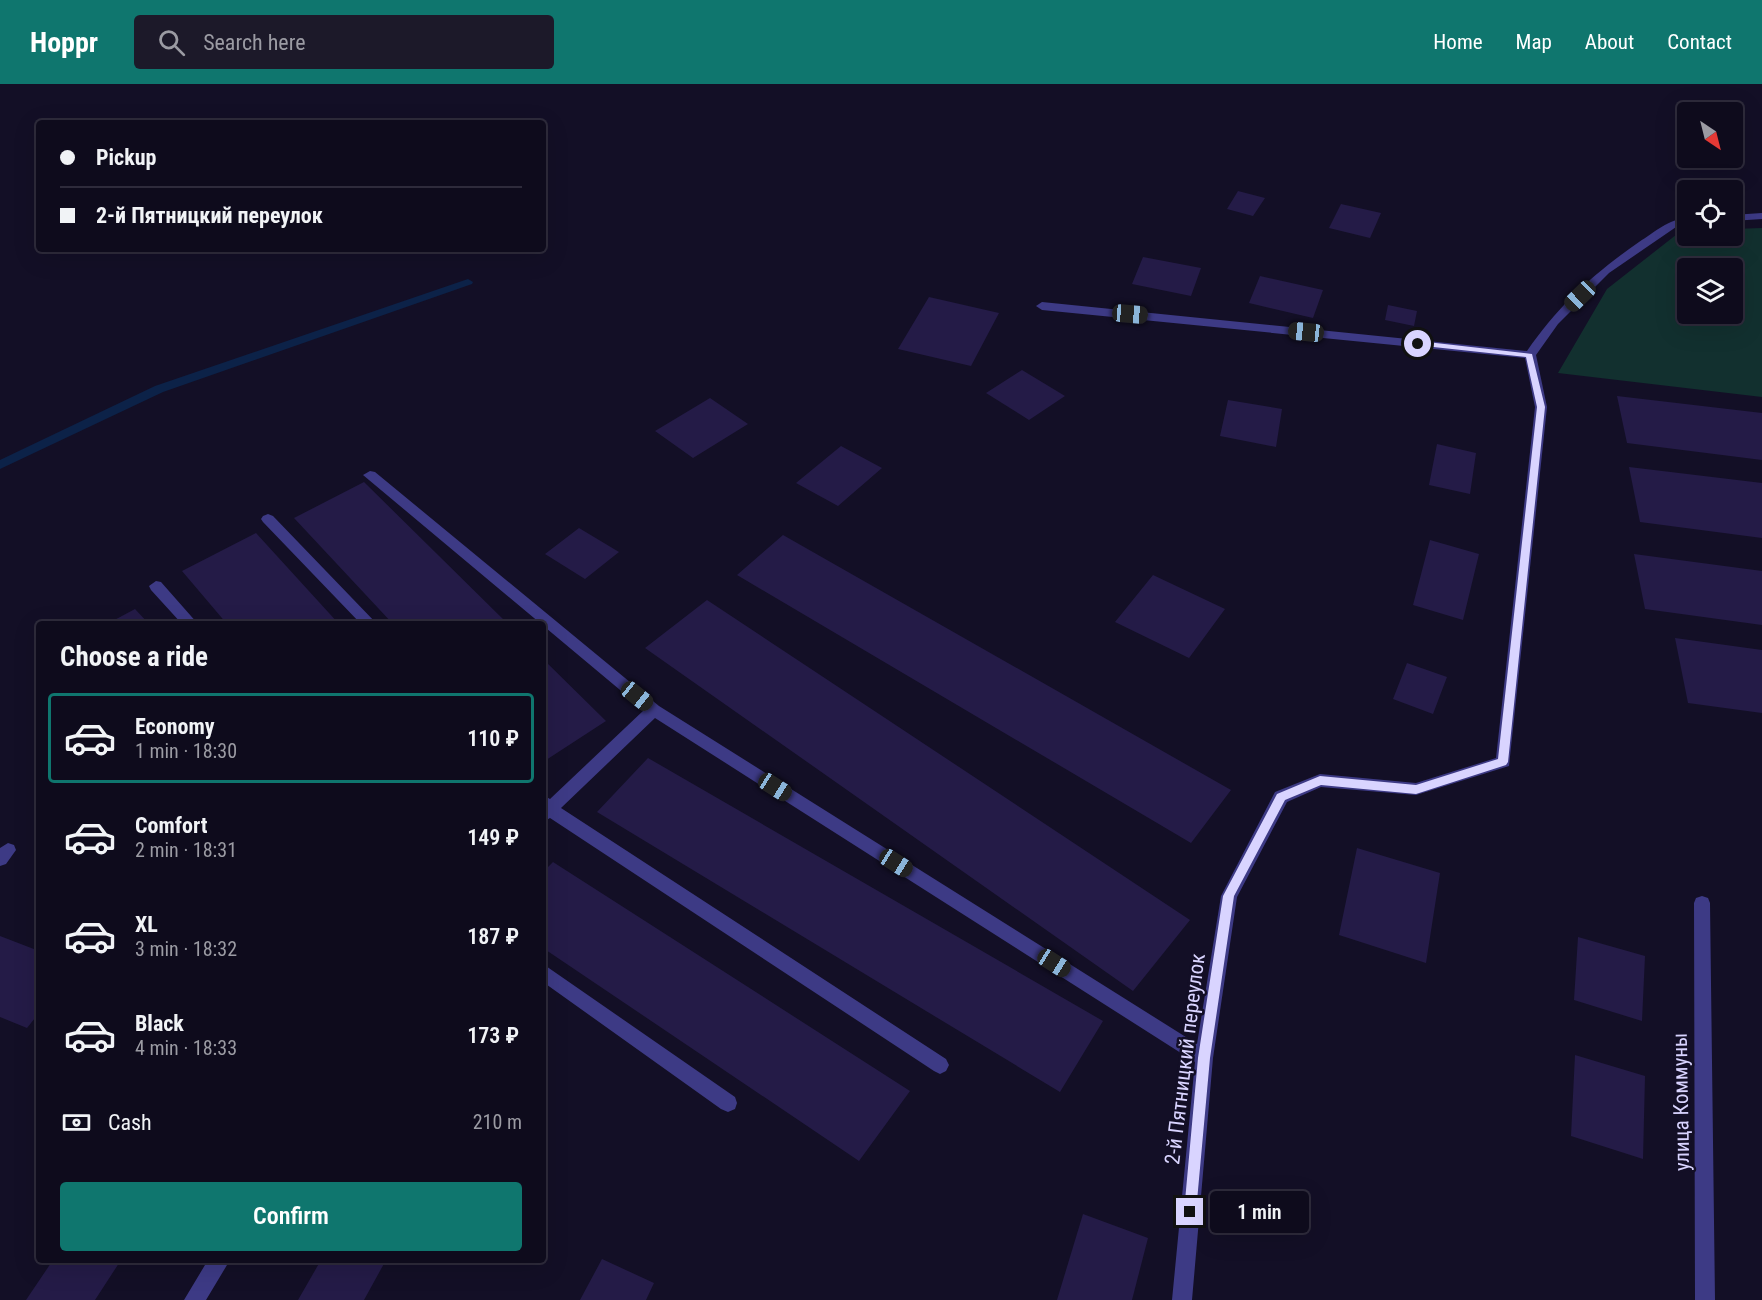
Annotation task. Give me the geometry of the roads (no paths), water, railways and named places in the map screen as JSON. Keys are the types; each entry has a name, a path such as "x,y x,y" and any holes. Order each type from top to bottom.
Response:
{"street":[{"path":"1743,217 1762,216"},
{"path":"1042,306 1530,355 1554,321 1605,271 1677,222"},
{"name":"2-й Пятницкий переулок","path":"1182,1300 1204,1058 1229,896 1281,797 1320,780 1416,789 1503,762 1541,407 1530,355"},
{"path":"370,475 654,710 1204,1058"},
{"path":"268,519 367,621"},
{"path":"156,586 188,621"},
{"path":"546,808 654,710"},
{"path":"546,810 940,1065"},
{"name":"улица Коммуны","path":"1702,903 1706,1300"},
{"path":"546,974 728,1103"},
{"path":"194,1300 218,1263"}],"waterway":[{"path":"0,465 159,389 468,282"}]}
